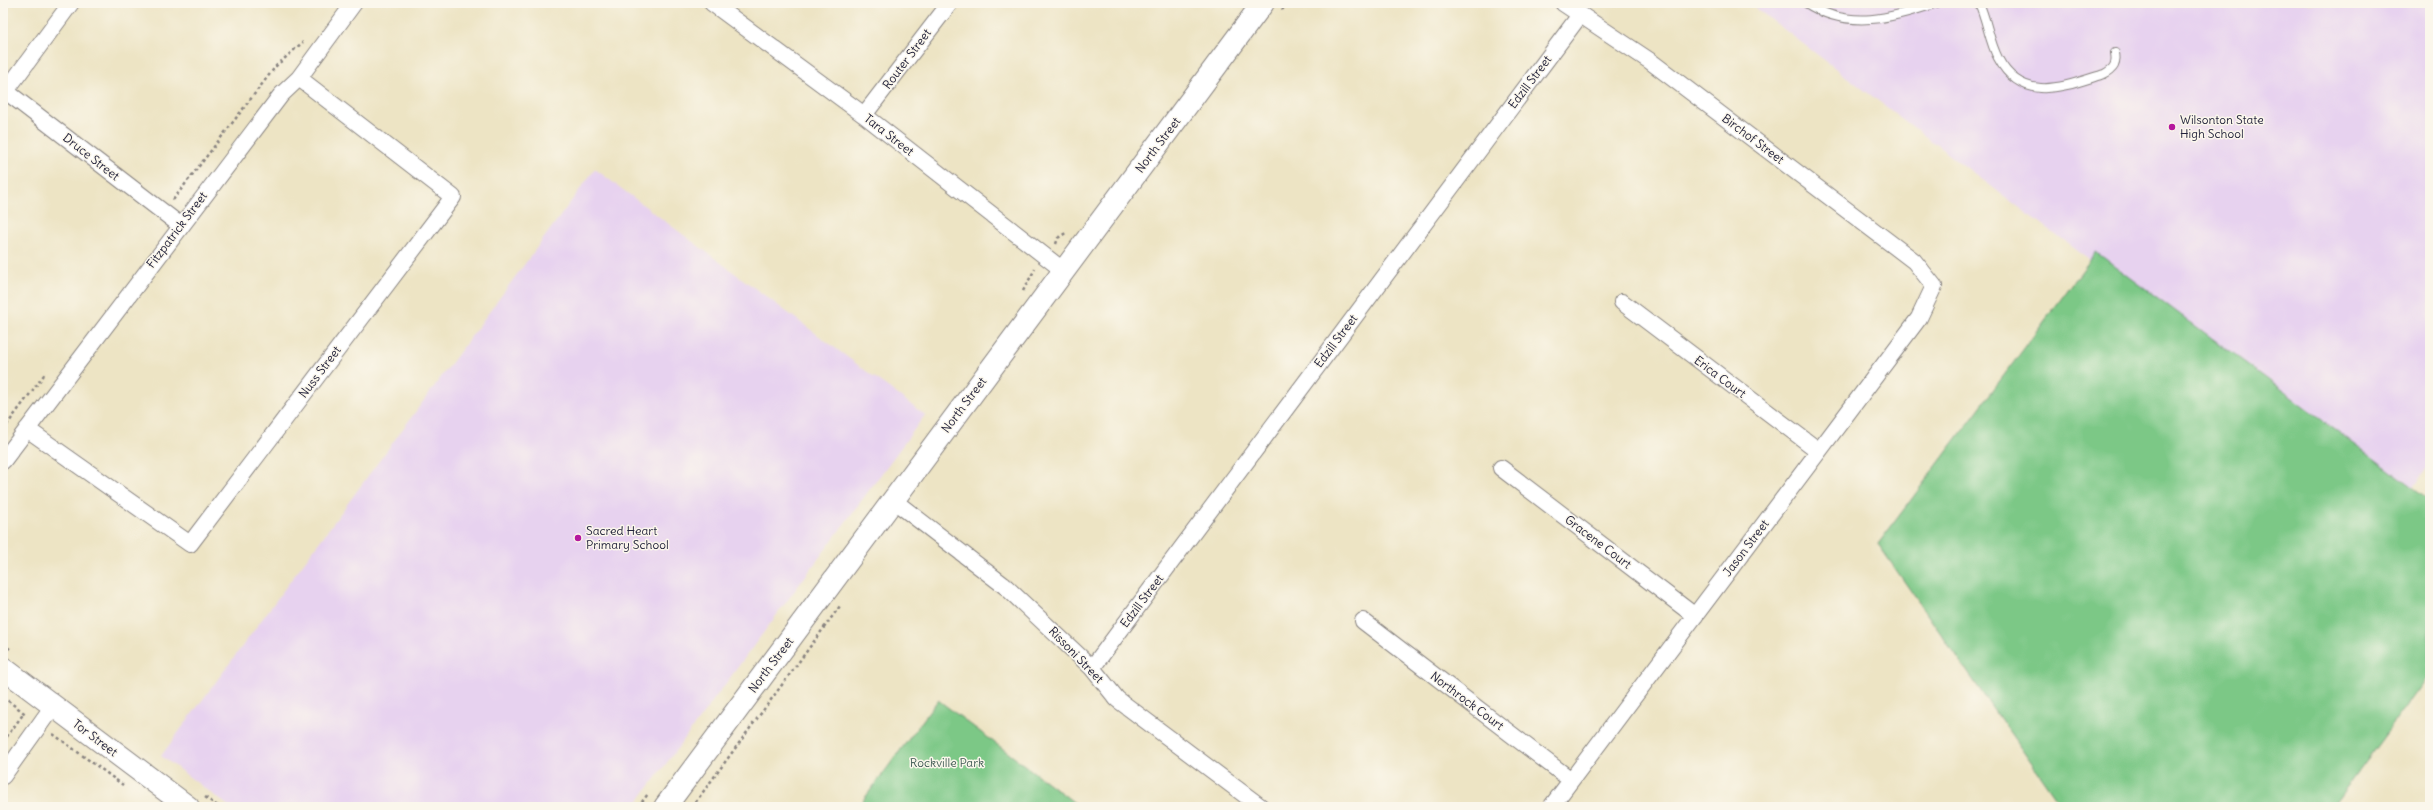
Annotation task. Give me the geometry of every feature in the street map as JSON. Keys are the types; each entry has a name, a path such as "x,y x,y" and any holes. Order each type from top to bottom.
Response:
{"street":[{"path":"4,92 71,3"},
{"name":"Fitzpatrick Street","path":"3,461 280,94 299,78 354,3"},
{"name":"Tara Street","path":"712,3 864,115 1064,271"},
{"name":"Router Street","path":"864,115 950,3"},
{"name":"North Street","path":"665,807 1263,3"},
{"name":"Birchof Street","path":"1563,3 1650,61 1914,261 1934,286"},
{"name":"Edzill Street","path":"1092,668 1580,15"},
{"name":"Nuss Street","path":"27,429 190,544 453,197 299,78"},
{"name":"Druce Street","path":"4,92 180,225"},
{"name":"Jason Street","path":"1551,807 1919,318 1934,286"},
{"name":"Erica Court","path":"1622,302 1818,451"},
{"name":"Gracene Court","path":"1501,468 1695,616"},
{"name":"Rissoni Street","path":"893,500 1006,587 1092,668 1117,699 1260,807"},
{"name":"Northrock Court","path":"1364,621 1571,780"},
{"name":"Tor Street","path":"3,668 188,807"},
{"path":"3,776 54,706"}],"lane":[{"path":"1806,3 1843,18 1861,20 1894,17 1937,3"},
{"path":"1978,3 1998,57 2013,76 2029,86 2049,89 2104,74 2112,70 2115,66 2115,53"}],"path":[{"path":"163,213 276,66 305,40"},
{"path":"3,697 128,788"},
{"path":"3,742 24,713"}],"shaded area":[{"name":"Wilsonton State High School","path":"1749,3 2430,3 2430,464 2413,487 2096,252 2090,261"},
{"name":"Sacred Heart Primary School","path":"595,169 925,415 634,807 230,807 161,756"}],"green space":[{"path":"2096,252 2430,500 2430,674 2332,807 2062,807 1878,544"},
{"name":"Rockville Park","path":"938,700 1080,807 858,807"}],"place":[{"name":"Wilsonton State High School","path":"2172,127"},
{"name":"Sacred Heart Primary School","path":"578,538"}]}
